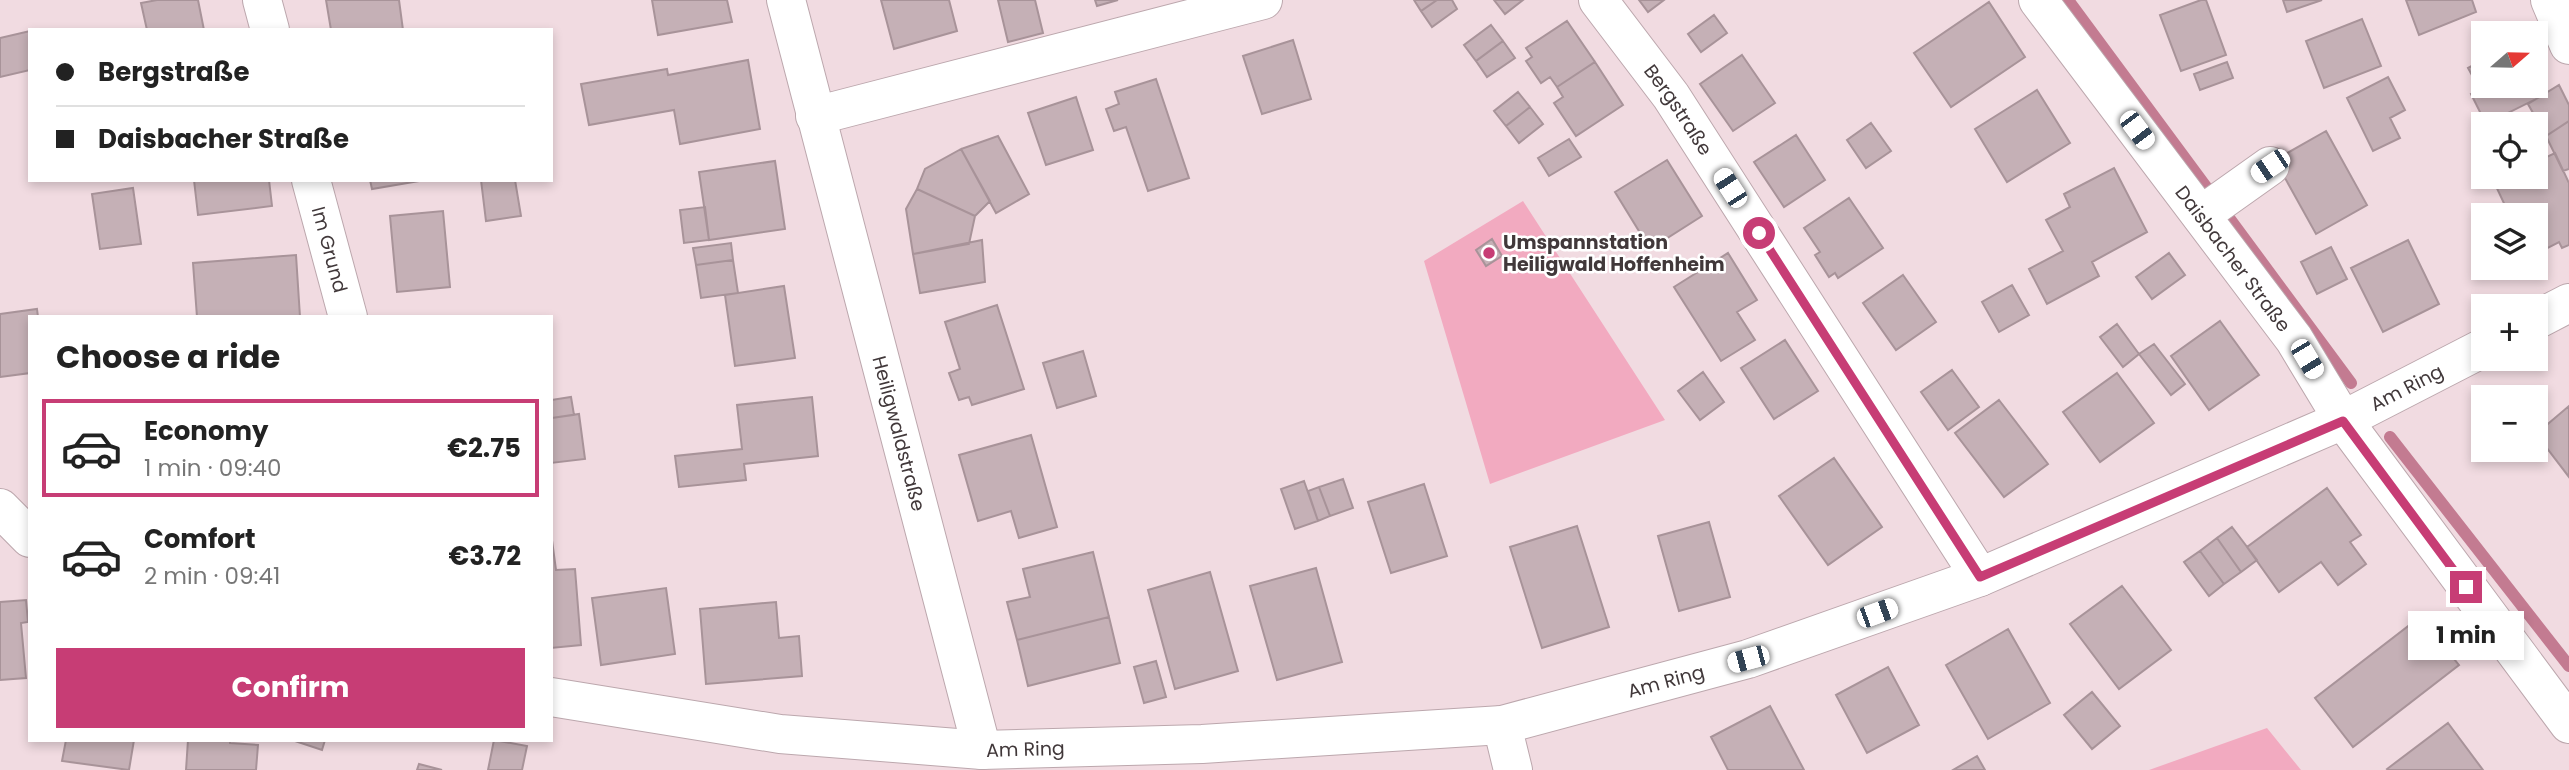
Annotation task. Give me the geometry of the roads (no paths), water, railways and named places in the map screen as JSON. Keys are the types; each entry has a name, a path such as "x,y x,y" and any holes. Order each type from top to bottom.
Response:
{"street":[{"path":"262,0 269,28"},
{"name":"Heiligwaldstraße","path":"786,0 982,750"},
{"path":"815,116 1263,0"},
{"name":"Bergstraße","path":"1598,0 1671,96 1980,577"},
{"name":"Daisbacher Straße","path":"2038,0 2213,206 2343,421 2569,724"},
{"path":"2550,0 2569,46"},
{"path":"2213,206 2270,166"},
{"name":"Im Grund","path":"312,182 347,315"},
{"path":"2548,314 2569,303"},
{"name":"Am Ring","path":"553,698 780,734 982,750 1202,744 1502,725 1748,659 1980,577 2343,421 2471,354"},
{"path":"0,508 28,536"},
{"path":"1502,725 1513,770"}],"waterway":[{"path":"2068,0 2351,383"},
{"path":"2390,437 2569,666"}],"place":[{"name":"Umspannstation Heiligwald Hoffenheim","path":"1489,253"}]}
